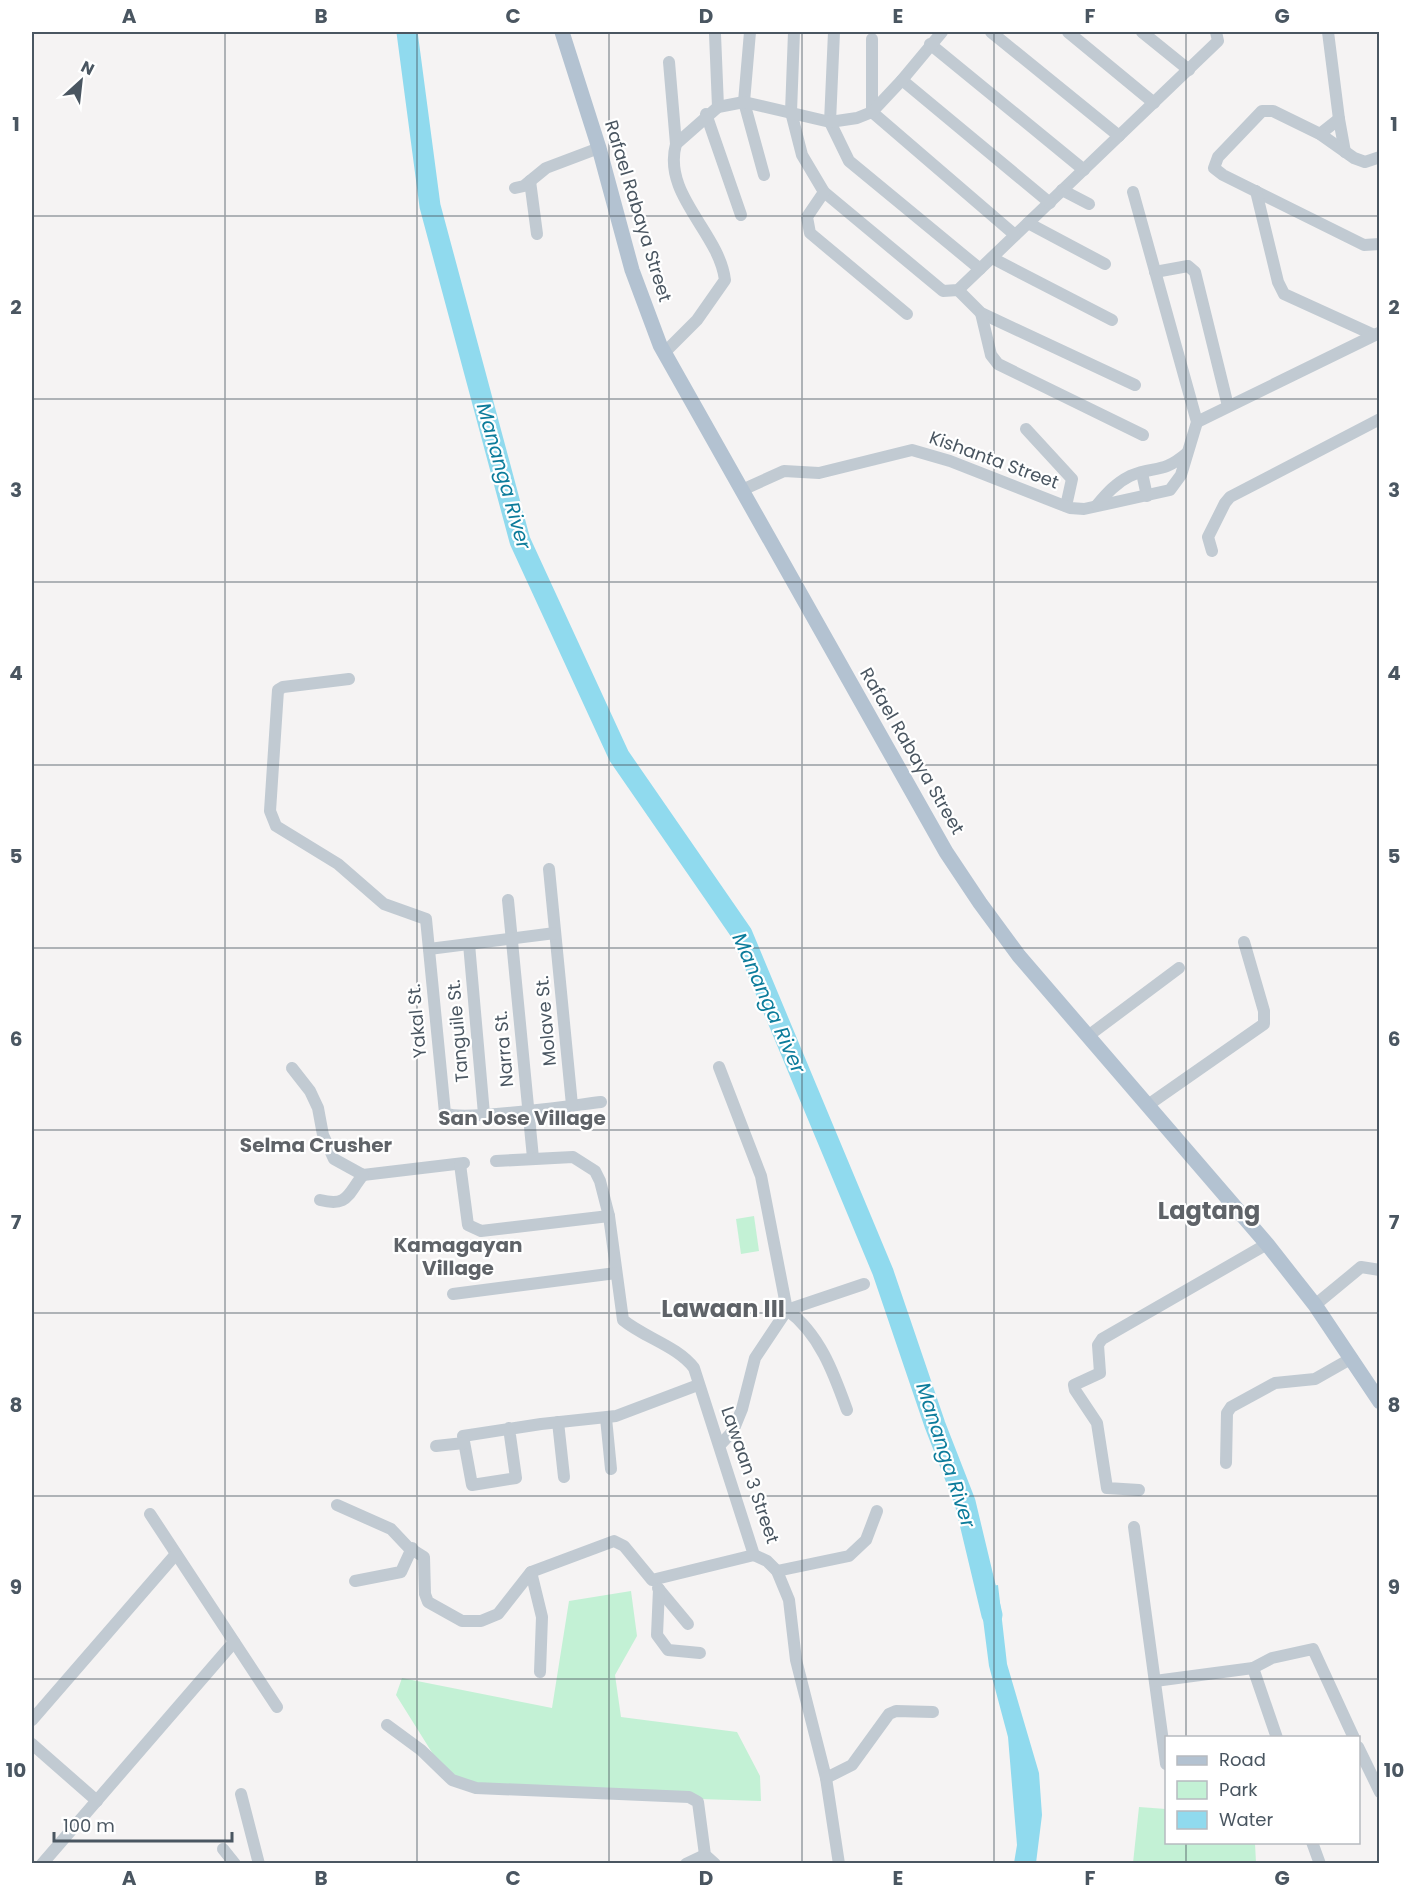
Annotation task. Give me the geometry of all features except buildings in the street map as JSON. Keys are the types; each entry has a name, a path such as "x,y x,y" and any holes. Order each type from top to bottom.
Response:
{"main road":[{"name":"Rafael Rabaya Street","path":"562,32 599,148 632,270 664,353 946,852 1019,956 1267,1244 1315,1305 1380,1402"}],"street":[{"path":"750,32 744,102 764,175"},
{"path":"794,32 791,112 802,155 824,192 942,291 958,290 1028,224 1218,41 1216,32"},
{"path":"834,32 831,122 849,161 980,269"},
{"path":"676,144 706,114 718,106 744,102 831,122 856,118 872,112 942,32"},
{"path":"991,32 1119,136"},
{"path":"1068,32 1154,103"},
{"path":"1142,32 1189,69"},
{"path":"1328,32 1345,152"},
{"path":"715,34 718,106"},
{"path":"872,39 872,112 1015,235"},
{"path":"930,44 1084,170"},
{"path":"664,353 698,320 725,280 724,267 686,202 674,171 672,156 676,144 669,62"},
{"path":"902,80 1050,203"},
{"path":"1380,157 1365,162 1345,152 1320,134 1273,111 1262,111 1218,157 1214,168 1223,175 1364,245 1380,244"},
{"path":"706,114 741,215"},
{"path":"1320,134 1339,119"},
{"path":"515,188 530,182 546,168 599,148"},
{"path":"530,182 537,234"},
{"path":"1062,190 1089,204"},
{"path":"1256,190 1283,300 1377,334"},
{"path":"824,192 807,217 810,233 907,314"},
{"path":"1096,506 1114,485 1136,474 1166,469 1186,453 1197,422 1132,192"},
{"path":"1028,224 1106,264"},
{"path":"992,258 1112,320"},
{"path":"1155,272 1188,266 1196,272 1228,406"},
{"path":"958,290 981,313 1135,385"},
{"path":"981,313 991,355 998,364 1143,435"},
{"path":"1197,422 1377,334"},
{"path":"1212,551 1208,537 1230,497 1380,418"},
{"path":"1026,429 1072,479 1066,506"},
{"name":"Kishanta Street","path":"742,490 784,471 819,473 912,450 950,461 1066,506 1084,509 1170,490 1181,475 1186,453"},
{"path":"1136,474 1141,497"},
{"name":"Yakal St.","path":"349,679 283,687 278,690 270,811 276,826 338,864 384,904 426,919 442,1106 445,1113 451,1116 484,1114"},
{"name":"Molave St.","path":"549,869 572,1105"},
{"name":"Narra St.","path":"508,900 533,1158"},
{"path":"429,949 555,933"},
{"path":"1148,1106 1264,1024 1264,1011 1244,942"},
{"name":"Tanguile St.","path":"469,944 484,1114"},
{"path":"1088,1036 1179,968"},
{"path":"719,1067 761,1176 787,1310 797,1317 831,1366 847,1410"},
{"path":"292,1068 310,1091 318,1108 323,1135 334,1159 363,1175 462,1164 468,1225 481,1230 609,1216"},
{"path":"484,1114 601,1102"},
{"name":"Lawaan 3 Street","path":"533,1158 573,1157 588,1165 600,1181 609,1216 623,1320 638,1333 685,1356 694,1368 754,1555 767,1561 777,1571"},
{"path":"496,1161 533,1158"},
{"path":"320,1200 335,1204 345,1200 363,1175"},
{"path":"1139,1490 1107,1488 1097,1423 1074,1385 1100,1372 1098,1345 1102,1340 1267,1244"},
{"path":"1315,1305 1360,1268 1380,1270"},
{"path":"453,1294 616,1273"},
{"path":"720,1445 733,1431 742,1409 755,1358 787,1310 864,1284"},
{"path":"1226,1463 1227,1413 1231,1407 1275,1383 1315,1379 1352,1358"},
{"path":"509,1428 516,1478 472,1485 463,1436 509,1428 606,1418 698,1385"},
{"path":"606,1418 611,1469"},
{"path":"558,1422 564,1477"},
{"path":"436,1446 464,1443"},
{"path":"337,1505 391,1529 424,1557 425,1594 428,1602 462,1621 481,1621 498,1614 531,1572 614,1541 624,1546 688,1624"},
{"path":"839,1863 826,1778 796,1660 789,1600 777,1571 849,1556 866,1540 877,1511"},
{"path":"150,1514 277,1707"},
{"path":"1134,1527 1165,1750"},
{"path":"355,1581 401,1572 412,1548"},
{"path":"32,1720 176,1554"},
{"path":"655,1584 754,1555"},
{"path":"531,1572 542,1617 540,1672"},
{"path":"655,1584 657,1635 668,1650 700,1653"},
{"path":"42,1863 234,1642"},
{"path":"1155,1681 1253,1668 1272,1658 1313,1650 1354,1736"},
{"path":"1253,1668 1277,1736"},
{"path":"826,1778 841,1773 852,1765 889,1714 897,1711 933,1712"},
{"path":"387,1725 421,1750 452,1780 476,1788 689,1797 698,1802 705,1855 715,1863"},
{"path":"32,1744 97,1801"},
{"path":"1360,1749 1380,1792"},
{"path":"242,1794 259,1863"},
{"path":"1313,1844 1320,1863"},
{"path":"223,1849 235,1863"},
{"path":"686,1863 705,1855"}],"green space":[{"path":"754,1216 759,1251 741,1254 736,1219"},
{"path":"631,1591 637,1636 615,1675 621,1717 737,1732 760,1776 761,1801 485,1792 453,1786 396,1695 402,1678 552,1708 569,1601"},
{"path":"1139,1807 1165,1809 1165,1844 1255,1844 1256,1863 1133,1863"}],"water":[{"path":"998,1585 1007,1664 1039,1773 1042,1815 1036,1863 1014,1863 1017,1845 1008,1737 989,1666 979,1588"}],"waterway":[{"name":"Mananga River","path":"407,32 430,206 520,541 619,756 742,934 883,1272 935,1425 965,1502 992,1615"}],"district":[{"name":"San Jose Village","path":"522,1118"},
{"name":"Selma Crusher","path":"316,1145"},
{"name":"Lagtang","path":"1209,1211"},
{"name":"Kamagayan Village","path":"458,1256"},
{"name":"Lawaan III","path":"723,1309"}]}
